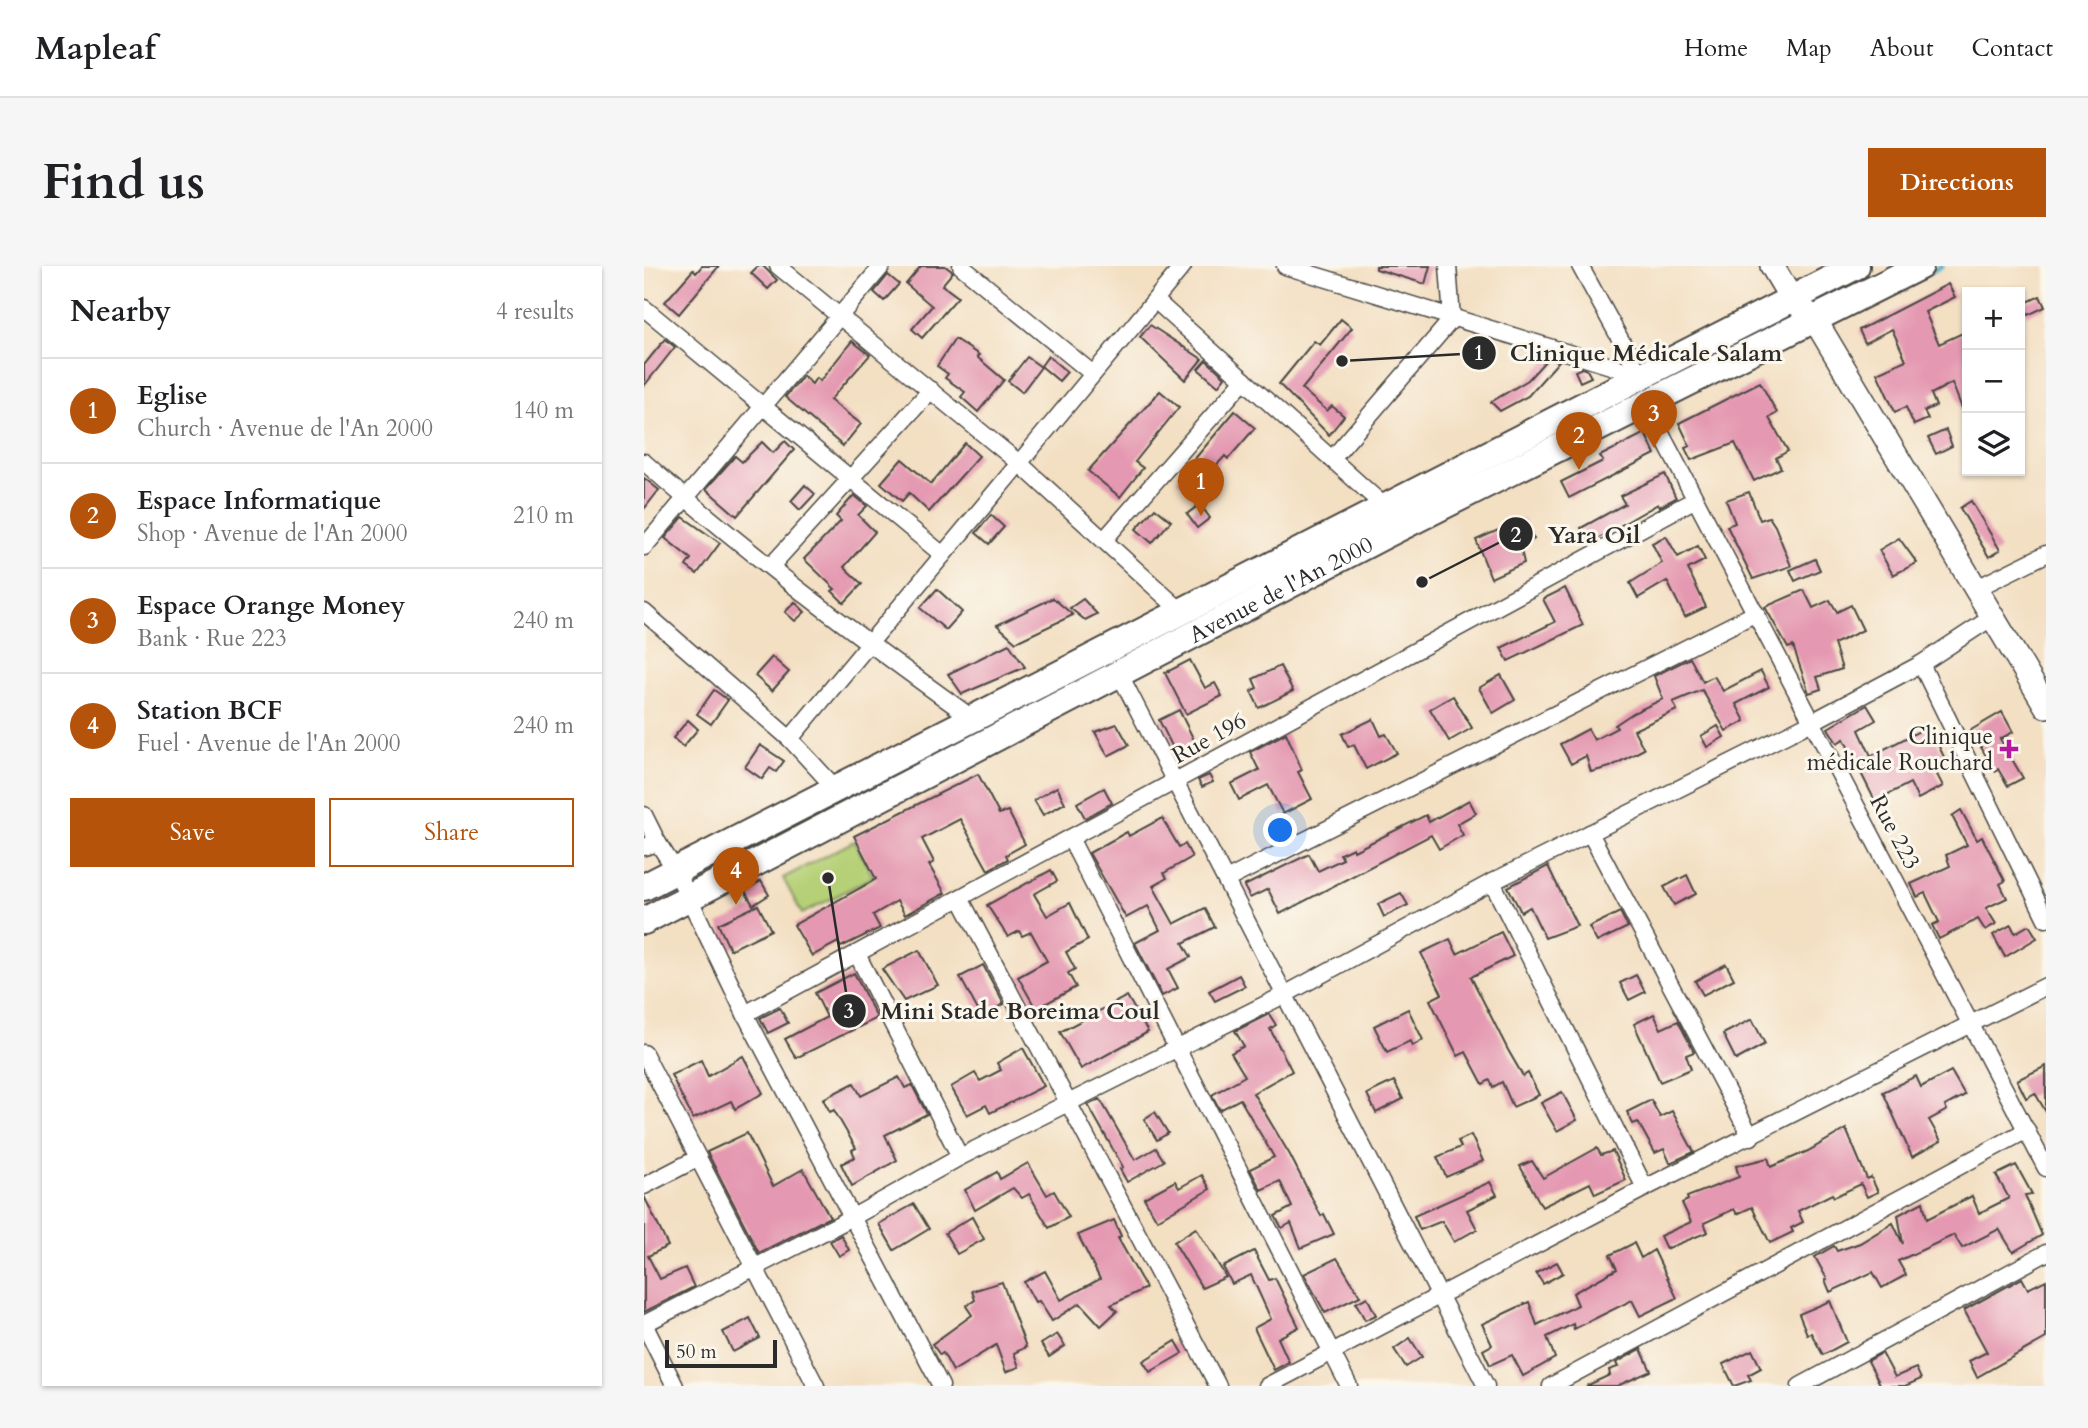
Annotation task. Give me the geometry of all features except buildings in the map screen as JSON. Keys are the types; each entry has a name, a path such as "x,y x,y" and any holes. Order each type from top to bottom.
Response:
{"main road":[{"name":"Avenue de l'An 2000","path":"644,887 1640,374 1856,266"},
{"name":"Avenue de l'An 2000","path":"644,921 1385,535 1920,266"}],"street":[{"path":"778,266 1019,463 1181,611"},
{"path":"644,547 882,266"},
{"path":"961,266 1093,374"},
{"path":"790,739 1183,266"},
{"path":"1285,266 1324,272 1452,319 1640,374"},
{"path":"1332,459 1452,319 1448,266"},
{"path":"1580,266 1640,374"},
{"path":"1772,266 1791,298 1815,320 2046,706"},
{"path":"1155,300 1384,506"},
{"path":"644,307 943,555"},
{"path":"1104,540 1244,380"},
{"path":"771,566 931,390"},
{"name":"Rue 223","path":"1646,405 2046,1168"},
{"path":"644,462 685,498 869,644 972,718"},
{"name":"Rue 196","path":"746,1014 1694,500"},
{"path":"1975,589 2046,554"},
{"path":"644,612 790,739 835,789"},
{"path":"1226,880 1756,613"},
{"path":"675,1386 644,1324 853,1217 960,1157 1284,995 1492,882 1812,722 1921,664 1991,618"},
{"path":"1921,664 2046,919"},
{"path":"1120,675 1486,1386"},
{"path":"644,815 651,845 676,871 687,899 746,1014 941,1386"},
{"path":"1590,833 1751,1137"},
{"path":"1070,838 1349,1386"},
{"path":"1492,882 1645,1188"},
{"path":"960,898 1218,1386"},
{"path":"857,954 960,1157"},
{"path":"1267,1386 1440,1298 1645,1188 1751,1137 2046,986"},
{"path":"644,1054 816,1386"},
{"path":"1551,1386 2027,1130"},
{"path":"644,1186 698,1158"},
{"path":"1800,1386 2046,1253"}],"green space":[{"path":"854,841 873,877 802,914 783,878"}],"waterway":[{"path":"1929,273 1942,266"}],"place":[{"name":"Clinique Médicale Salam","path":"1342,361"},
{"name":"Espace Orange Money","path":"1654,448"},
{"name":"Espace Informatique","path":"1579,470"},
{"name":"Eglise","path":"1201,516"},
{"name":"Yara Oil","path":"1422,582"},
{"name":"Clinique médicale Rouchard","path":"2009,749"},
{"name":"Mini Stade Boreima Coul","path":"828,878"},
{"name":"Station BCF","path":"736,905"}]}
